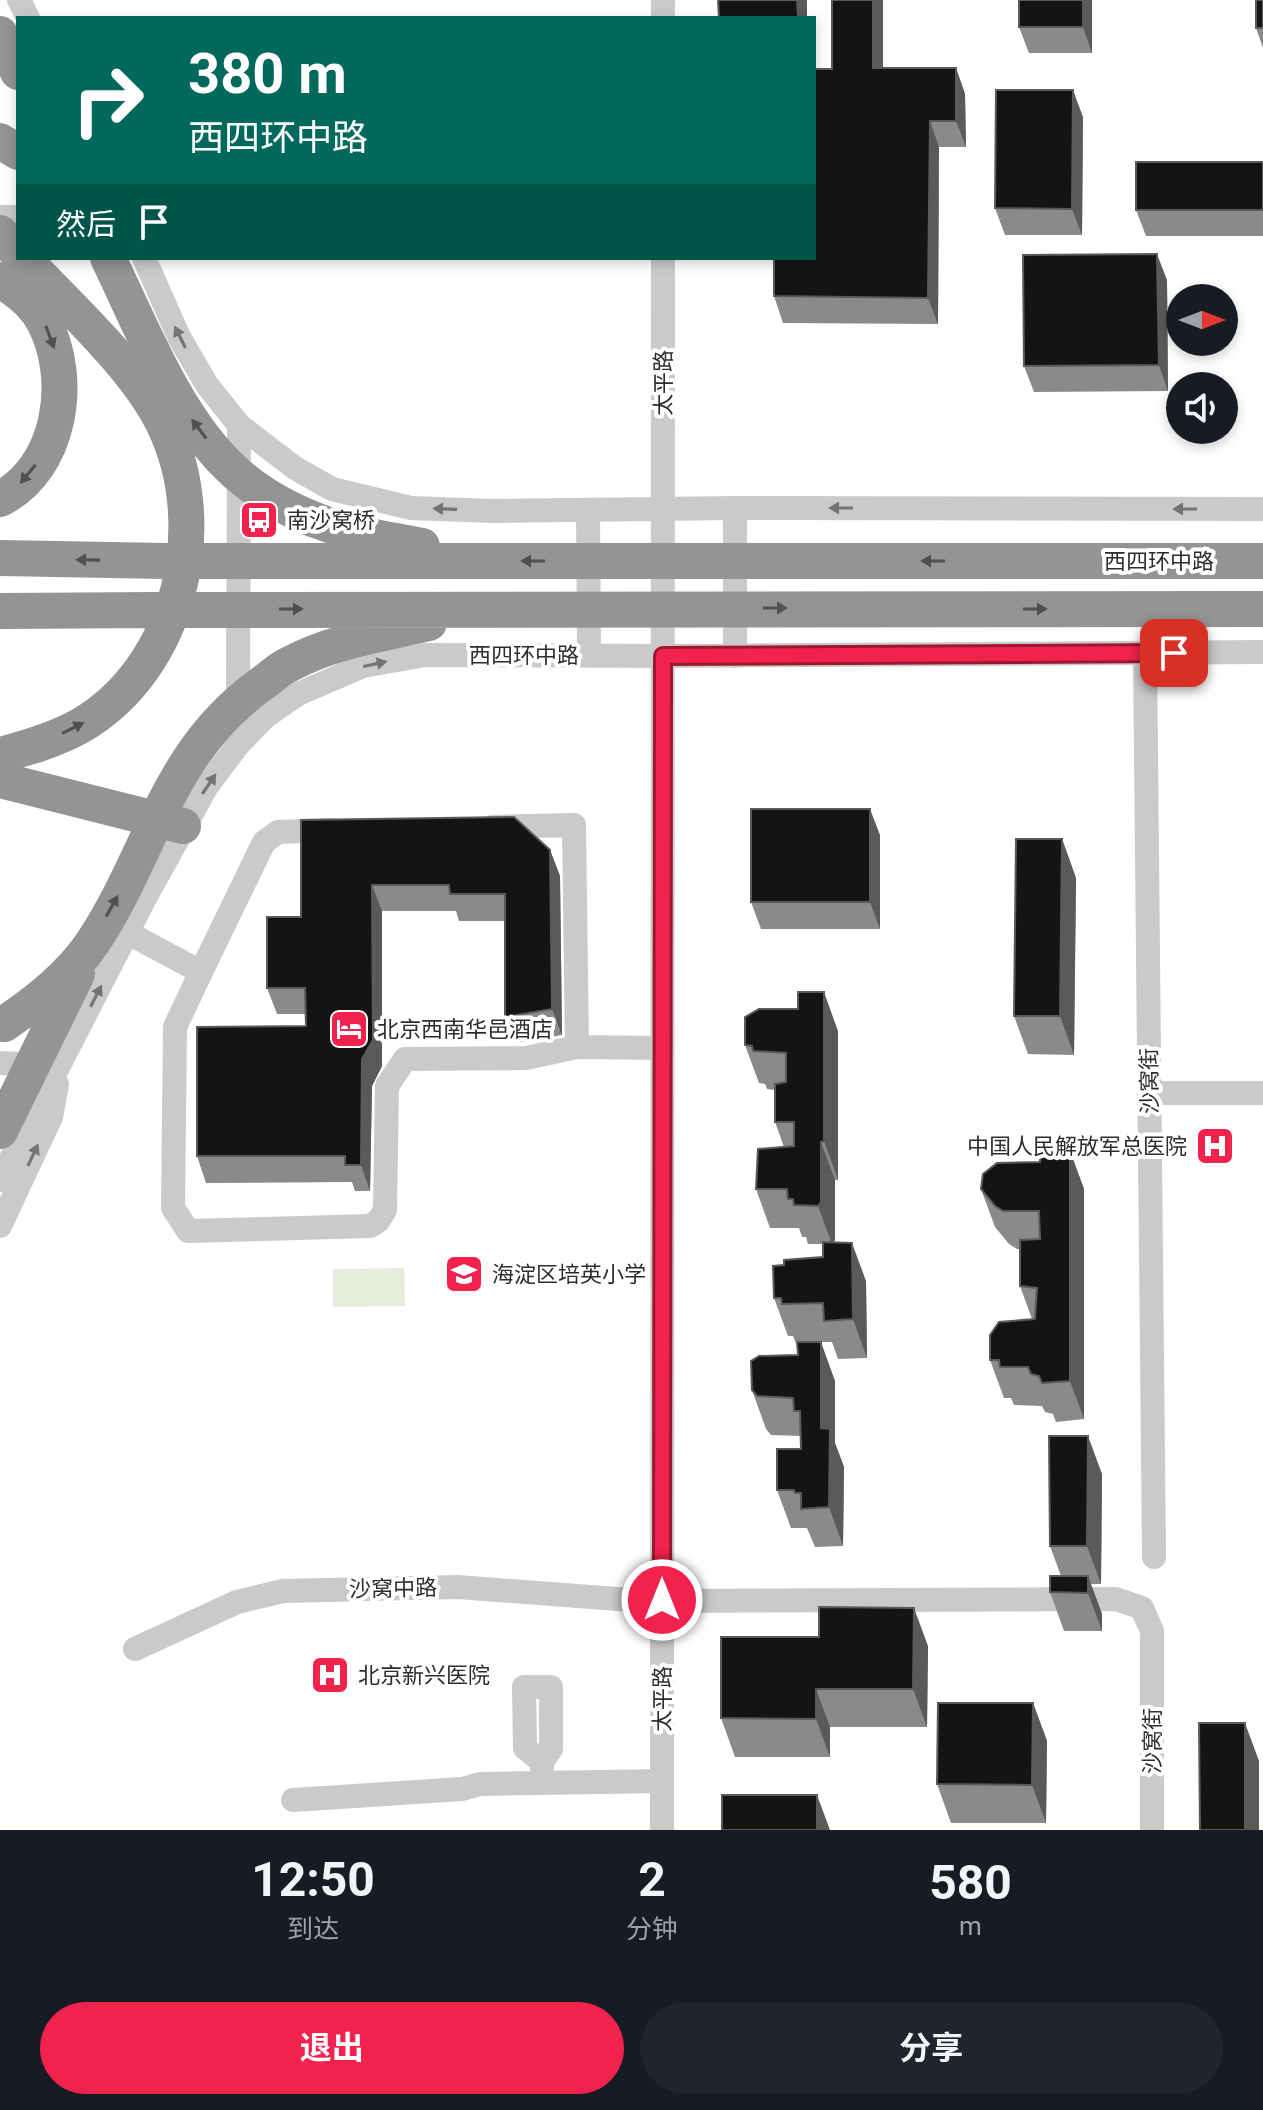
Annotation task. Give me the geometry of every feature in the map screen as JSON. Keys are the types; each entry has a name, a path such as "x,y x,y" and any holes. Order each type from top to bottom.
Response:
{"highway":[{"path":"0,34 16,68"},
{"path":"0,233 16,251"},
{"path":"0,755 41,743 81,725 117,697 147,661 168,625 180,586 186,542 178,461 164,424 142,390 112,354 25,260"},
{"path":"118,261 168,380 196,427 235,473 276,502 333,527 490,561"},
{"path":"0,280 18,290 44,321 57,356 61,397 50,442 29,475 0,499"},
{"name":"西四环中路","path":"0,558 166,561 1263,561"},
{"path":"0,1131 189,757 217,722 288,664 328,647 492,608"},
{"path":"0,611 1263,609"},
{"path":"0,780 183,826"},
{"path":"0,1026 65,977 93,942"}],"street":[{"name":"太平路","path":"662,1830 663,260"},
{"path":"118,261 186,349 207,385 239,425 295,468 332,489 411,508 493,511 663,508 1263,509"},
{"path":"238,745 239,425"},
{"path":"735,508 735,656"},
{"path":"588,510 589,655"},
{"name":"西四环中路","path":"61,1066 183,826 207,786 238,745 266,716 298,694 363,666 425,655 1263,652"},
{"name":"沙窝街","path":"1145,653 1154,1557"},
{"path":"465,828 574,825 577,1047"},
{"path":"356,830 278,832 264,842 175,1027 173,1208 188,1231 370,1226 378,1221 385,1210 387,1086 405,1059 526,1058 577,1047 662,1048"},
{"path":"128,933 201,972"},
{"path":"0,1063 61,1066"},
{"path":"0,1180 33,1113 61,1066"},
{"path":"0,1226 51,1117 61,1066"},
{"path":"1149,1093 1263,1093"},
{"name":"沙窝中路","path":"135,1649 237,1602 283,1591 458,1587 662,1600"},
{"name":"沙窝街","path":"662,1600 1116,1599 1142,1608 1152,1631 1152,1830"},
{"path":"293,1800 462,1789 542,1772 662,1781"}],"green space":[{"path":"404,1268 405,1306 333,1307 333,1269"}],"building":[{"path":"718,0 797,0 798,16 719,16"},
{"path":"832,0 873,0 873,68 956,68 956,121 930,121 928,298 774,296 774,260 816,260 816,69 832,69"},
{"path":"1019,0 1083,0 1083,27 1019,27"},
{"path":"1256,0 1263,0 1263,28 1256,28"},
{"path":"996,90 1073,90 1072,209 995,208"},
{"path":"1136,162 1263,162 1263,210 1136,210"},
{"path":"1157,254 1159,365 1024,366 1023,255"},
{"path":"751,809 870,809 870,902 751,902"},
{"name":"北京西南华邑酒店","path":"514,817 550,850 552,1009 505,1017 505,894 450,894 449,885 372,885 373,1040 362,1059 361,1165 345,1165 345,1156 197,1156 197,1027 306,1026 305,988 267,988 267,917 301,917 301,820"},
{"path":"1016,839 1062,839 1060,1016 1014,1016"},
{"path":"798,992 824,992 824,1141 821,1142 821,1202 818,1206 794,1205 793,1199 788,1199 787,1189 756,1189 758,1149 794,1146 794,1122 775,1122 775,1084 786,1082 786,1053 753,1051 752,1046 745,1045 745,1017 759,1009 798,1009"},
{"path":"1040,1150 1070,1151 1070,1381 1042,1383 1028,1367 1000,1367 999,1360 990,1360 990,1335 999,1322 1035,1319 1037,1288 1020,1286 1020,1240 1040,1239 1039,1211 1003,1211 981,1189 983,1174 997,1163 1040,1162"},
{"path":"823,1242 852,1243 853,1319 824,1321 823,1303 782,1304 781,1298 774,1298 773,1266 784,1265 784,1260 823,1257"},
{"path":"797,1342 821,1342 821,1428 830,1429 829,1507 801,1509 801,1493 777,1490 777,1449 801,1449 800,1411 794,1411 793,1398 757,1396 752,1390 751,1361 759,1356 798,1355"},
{"path":"1049,1436 1088,1436 1087,1546 1050,1546"},
{"path":"1050,1576 1088,1576 1088,1593 1050,1592"},
{"path":"819,1607 914,1608 913,1689 816,1689 816,1719 721,1718 721,1637 819,1637"},
{"path":"938,1703 1033,1703 1032,1785 937,1784"},
{"path":"1199,1723 1245,1723 1245,1830 1200,1830"},
{"path":"722,1795 817,1795 817,1830 722,1830"}],"place":[{"name":"南沙窝桥","path":"259,520"},
{"name":"北京西南华邑酒店","path":"349,1029"},
{"name":"中国人民解放军总医院","path":"1215,1146"},
{"name":"海淀区培英小学","path":"464,1274"},
{"name":"北京新兴医院","path":"330,1675"}],"route":[{"path":"662,1600 663,656 1174,653"}]}
